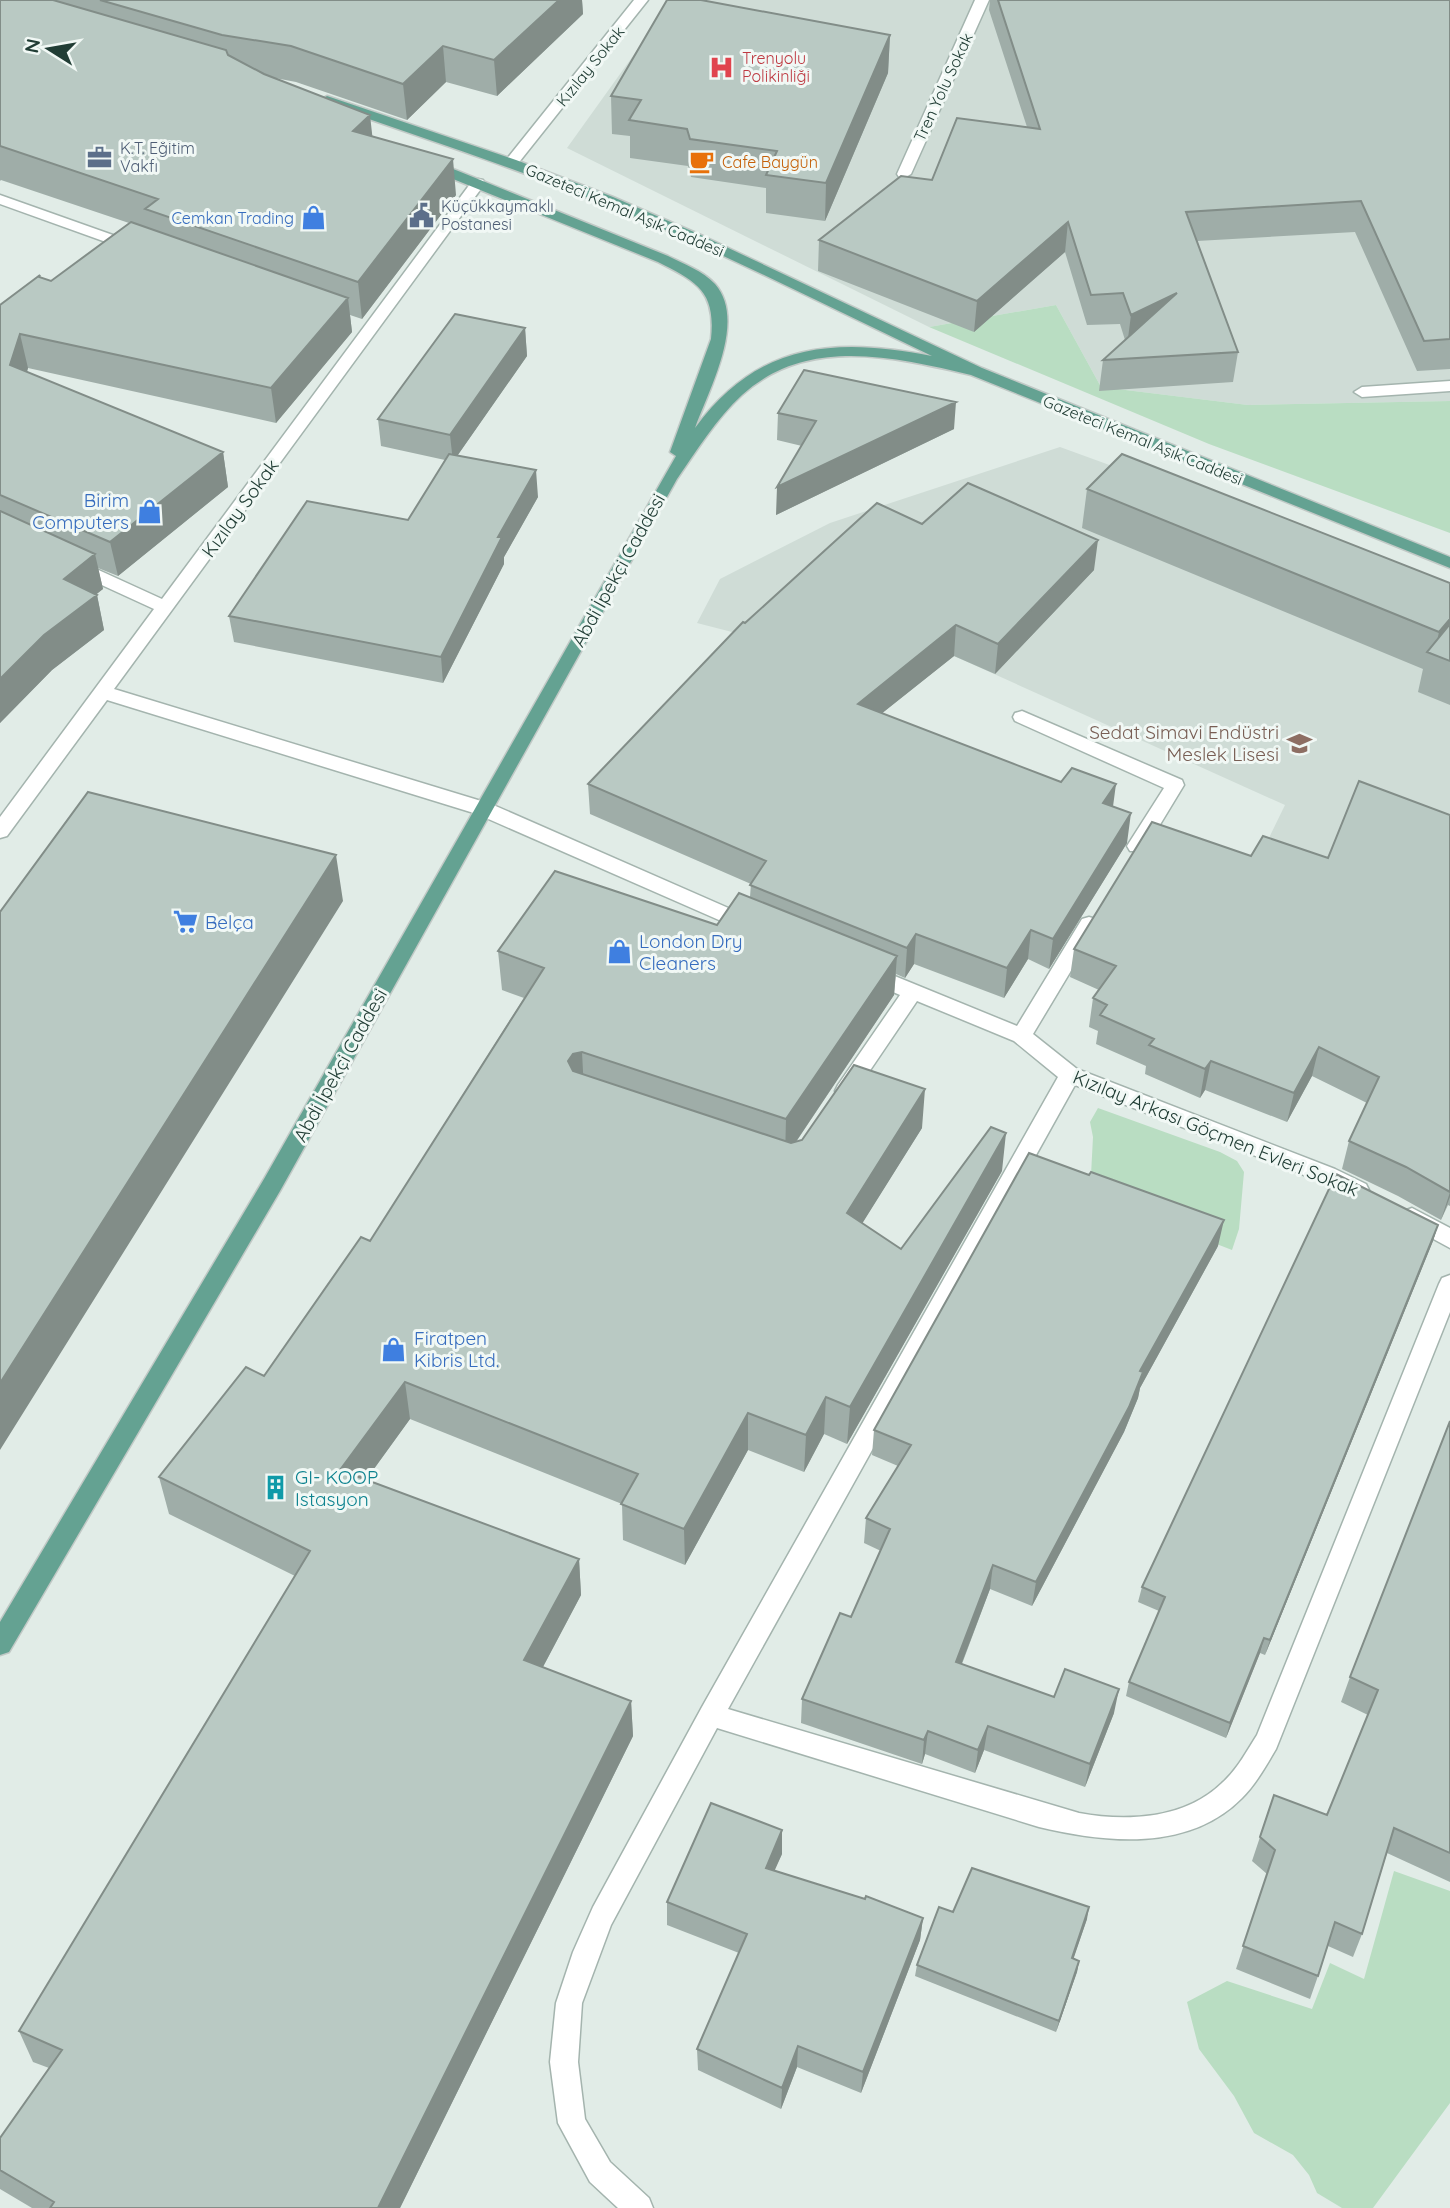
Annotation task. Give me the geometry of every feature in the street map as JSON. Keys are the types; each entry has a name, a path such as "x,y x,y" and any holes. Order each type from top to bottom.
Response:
{"main road":[{"name":"Gazeteci Kemal Aşık Caddesi","path":"316,96 511,163 698,239 976,371 1450,563"},
{"name":"Gazeteci Kemal Aşık Caddesi","path":"415,158 663,259"},
{"name":"Abdi İpekçi Caddesi","path":"663,259 699,278 712,289 720,302 723,320 719,339 669,479"},
{"name":"Abdi İpekçi Caddesi","path":"0,1644 272,1185 669,479 710,420 758,374 780,361 801,354 829,350 863,350 900,354 976,371"}],"street":[{"name":"Kızılay Sokak","path":"511,163 641,0"},
{"name":"Tren Yolu Sokak","path":"904,174 982,0"},
{"name":"Kızılay Sokak","path":"0,831 167,608 364,328 478,183"},
{"path":"0,199 147,251"},
{"path":"1362,392 1450,386"},
{"path":"60,559 167,608"},
{"path":"102,692 484,809 773,935"},
{"path":"1021,717 1175,785 1126,865"},
{"path":"1021,1036 1098,911"},
{"name":"Kızılay Arkası Göçmen Evleri Sokak","path":"849,966 1021,1036 1070,1075 1326,1175 1384,1202 1450,1239"},
{"path":"836,1104 913,992"},
{"path":"639,2208 600,2172 572,2123 564,2062 569,2003 602,1916 711,1715 1070,1075"},
{"path":"711,1715 1039,1815 1091,1827 1162,1826 1197,1814 1226,1796 1250,1769 1267,1741 1450,1284"}],"shaded area":[{"path":"673,0 1450,0 1450,401 1248,405 1101,387 1056,305 929,327 567,148"},
{"name":"Sedat Simavi Endüstri Meslek Lisesi","path":"1060,447 1450,589 1450,1019 1250,877 1285,805 954,656 922,681 697,623 720,579 830,523"}],"green space":[{"path":"1056,305 1101,387 1248,405 1450,401 1450,533 1209,444 929,327"},
{"path":"1098,1108 1220,1152 1237,1161 1244,1172 1239,1229 1232,1250 1101,1199 1091,1175 1093,1137 1090,1122"},
{"path":"1394,1871 1450,1891 1450,2103 1373,2208 1342,2208 1317,2193 1309,2175 1293,2155 1254,2133 1234,2096 1199,2049 1187,2002 1227,1981 1312,2009 1330,1963 1364,1979"}],"building":[{"path":"0,0 53,0 226,50 228,55 264,74 370,115 353,131 453,159 358,282 145,209 158,199 0,146"},
{"path":"100,0 559,0 494,60 443,46 403,84 291,46 222,35"},
{"path":"667,0 701,0 890,35 826,183 766,175 777,151 690,139 687,129 629,120 641,100 611,96"},
{"path":"998,0 1450,0 1450,339 1424,341 1361,201 1186,212 1238,352 1103,360 1177,293 1131,315 1123,293 1091,295 1068,222 977,301 819,240 901,176 932,180 957,118 1040,129"},
{"path":"131,222 348,298 271,388 20,334 10,365 223,452 110,542 0,495 0,305 40,275 39,277 51,281"},
{"path":"455,314 525,328 450,435 378,419"},
{"path":"804,370 956,402 777,487 816,421 778,413"},
{"path":"449,454 536,470 498,537 502,537 441,657 229,616 307,501 408,520"},
{"path":"1122,454 1450,583 1450,619 1439,632 1087,489"},
{"path":"968,483 1098,540 998,644 956,625 858,704 1061,782 1072,768 1116,784 1103,803 1131,813 1053,939 1031,930 1007,968 916,934 907,948 750,885 766,861 588,784 743,622 877,503 922,524"},
{"path":"0,511 95,554 64,579 97,595 44,635 0,679"},
{"path":"1450,624 1450,661 1427,652"},
{"path":"1359,781 1450,815 1450,1192 1406,1167 1349,1141 1379,1077 1319,1047 1294,1093 1211,1061 1205,1069 1149,1045 1154,1039 1100,1015 1107,1005 1093,998 1116,966 1074,949 1152,822 1251,856 1263,836 1328,858"},
{"path":"88,792 336,855 0,1383 0,912"},
{"path":"555,871 717,925 739,893 897,956 786,1119 582,1052 573,1054 568,1061 573,1071 791,1143 802,1140 854,1065 925,1089 847,1213 901,1249 991,1127 1006,1133 850,1407 826,1397 806,1435 748,1413 684,1529 621,1504 638,1474 405,1382 340,1470 579,1559 524,1660 631,1701 378,2208 50,2208 54,2202 0,2170 0,2138 62,2050 19,2031 310,1551 159,1477 246,1367 264,1376 361,1237 370,1241 544,968 498,951"},
{"path":"1029,1153 1089,1175 1091,1172 1224,1220 1140,1371 1143,1372 1129,1407 1036,1582 993,1565 956,1662 1054,1697 1065,1669 1119,1689 1090,1764 988,1726 978,1750 928,1731 924,1740 802,1699 840,1613 851,1617 890,1529 866,1518 911,1445 874,1430"},
{"path":"1336,1174 1438,1225 1270,1640 1264,1638 1230,1723 1129,1682 1165,1597 1142,1587"},
{"path":"1450,1421 1450,1853 1394,1828 1362,1934 1335,1922 1318,1976 1243,1946 1275,1850 1260,1837 1274,1795 1327,1815 1378,1690 1350,1677"},
{"path":"711,1803 782,1830 766,1868 865,1899 866,1896 923,1918 863,2072 798,2046 782,2088 697,2049 747,1934 667,1902"},
{"path":"972,1868 1089,1907 1072,1958 1079,1961 1059,2021 917,1965 939,1907 953,1912"}],"place":[{"name":"Trenyolu Polikinliği","path":"722,67"},
{"name":"K.T. Eğitim Vakfı","path":"100,157"},
{"name":"Cafe Baygün","path":"702,162"},
{"name":"Küçükkaymaklı Postanesi","path":"421,215"},
{"name":"Cemkan Trading","path":"314,218"},
{"name":"Birim Computers","path":"149,511"},
{"name":"Sedat Simavi Endüstri Meslek Lisesi","path":"1299,743"},
{"name":"Belça","path":"185,922"},
{"name":"London Dry Cleaners","path":"619,952"},
{"name":"Firatpen Kibris Ltd.","path":"394,1349"},
{"name":"GI- KOOP Istasyon","path":"275,1488"}]}
